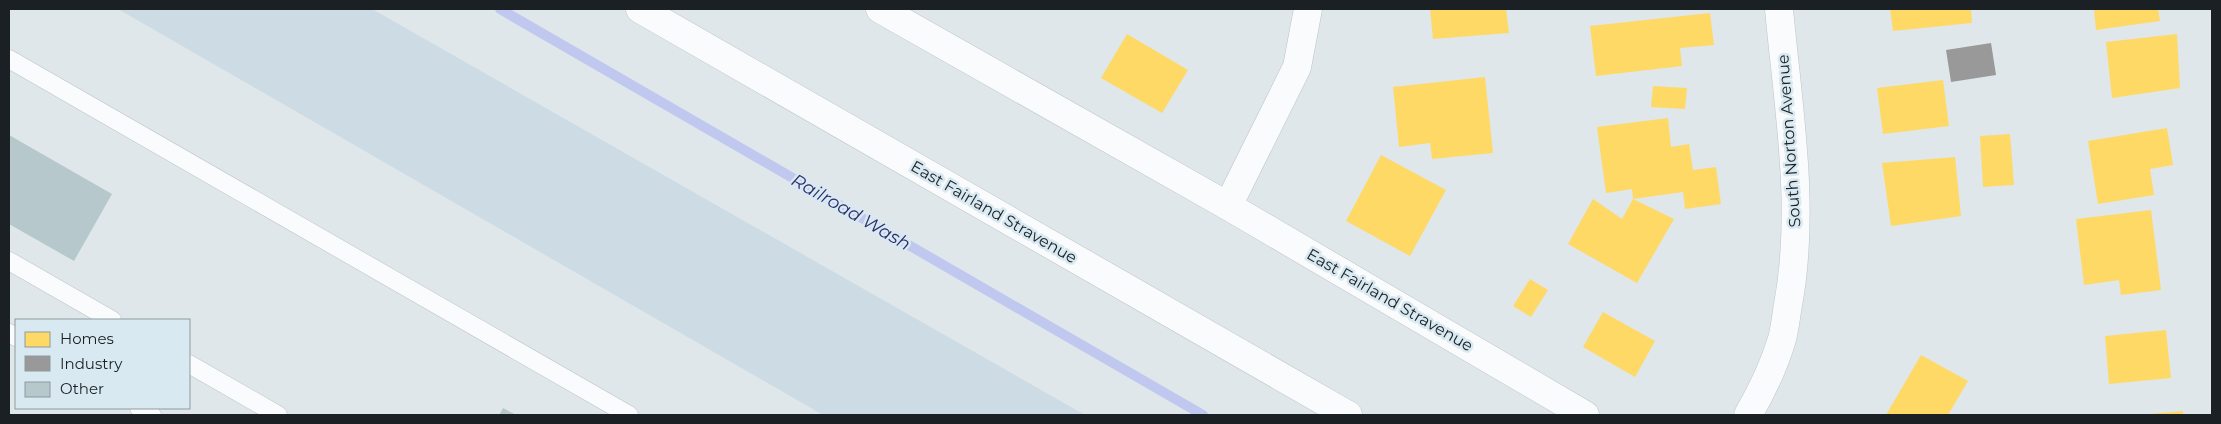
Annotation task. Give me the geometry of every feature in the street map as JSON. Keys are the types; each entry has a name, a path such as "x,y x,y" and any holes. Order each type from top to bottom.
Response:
{"street":[{"name":"East Fairland Stravenue","path":"640,9 1348,415"},
{"name":"East Fairland Stravenue","path":"880,9 1228,206 1585,415"},
{"path":"1228,206 1297,67 1308,9"},
{"name":"South Norton Avenue","path":"1748,415 1763,388 1782,338 1794,271 1796,191 1779,9"}],"lane":[{"path":"9,59 629,415"},
{"path":"10,264 110,319"},
{"path":"190,365 278,415"},
{"path":"141,409 152,415"}],"shaded area":[{"path":"118,9 372,9 1085,415 823,415"}],"building: Homes":[{"path":"1430,9 1506,9 1509,33 1433,39"},
{"path":"1890,9 1971,9 1972,23 1893,31"},
{"path":"2094,9 2158,9 2160,21 2096,30"},
{"path":"1710,13 1714,45 1680,48 1682,66 1596,76 1590,26"},
{"path":"1127,34 1188,70 1162,113 1101,78"},
{"path":"2177,34 2180,88 2112,98 2106,42"},
{"path":"1485,77 1493,153 1432,159 1430,143 1399,147 1393,87"},
{"path":"1943,80 1949,126 1883,134 1877,88"},
{"path":"1653,86 1687,88 1685,109 1651,107"},
{"path":"1668,118 1671,147 1689,144 1693,170 1716,167 1721,204 1685,209 1683,192 1633,199 1632,189 1606,193 1597,127"},
{"path":"2167,128 2173,165 2150,169 2154,195 2098,204 2088,141"},
{"path":"2010,134 2014,185 1983,187 1980,136"},
{"path":"1381,155 1446,190 1410,256 1346,221"},
{"path":"1955,157 1961,216 1891,226 1882,163"},
{"path":"1593,199 1622,219 1633,199 1674,219 1637,283 1568,244"},
{"path":"2151,210 2161,290 2121,295 2119,280 2084,285 2076,219"},
{"path":"1530,279 1548,290 1531,317 1513,306"},
{"path":"1603,312 1655,341 1635,377 1583,347"},
{"path":"2166,330 2171,378 2109,384 2105,336"},
{"path":"1921,355 1968,381 1948,415 1886,415"},
{"path":"2183,411 2183,415 2149,415 2149,414"}],"building: Industry":[{"path":"1991,43 1996,75 1951,82 1946,50"}],"building: Other":[{"path":"9,135 112,194 74,261 9,224"},
{"path":"503,408 516,415 499,415"}],"waterway":[{"name":"Railroad Wash","path":"500,9 1203,415"}]}
